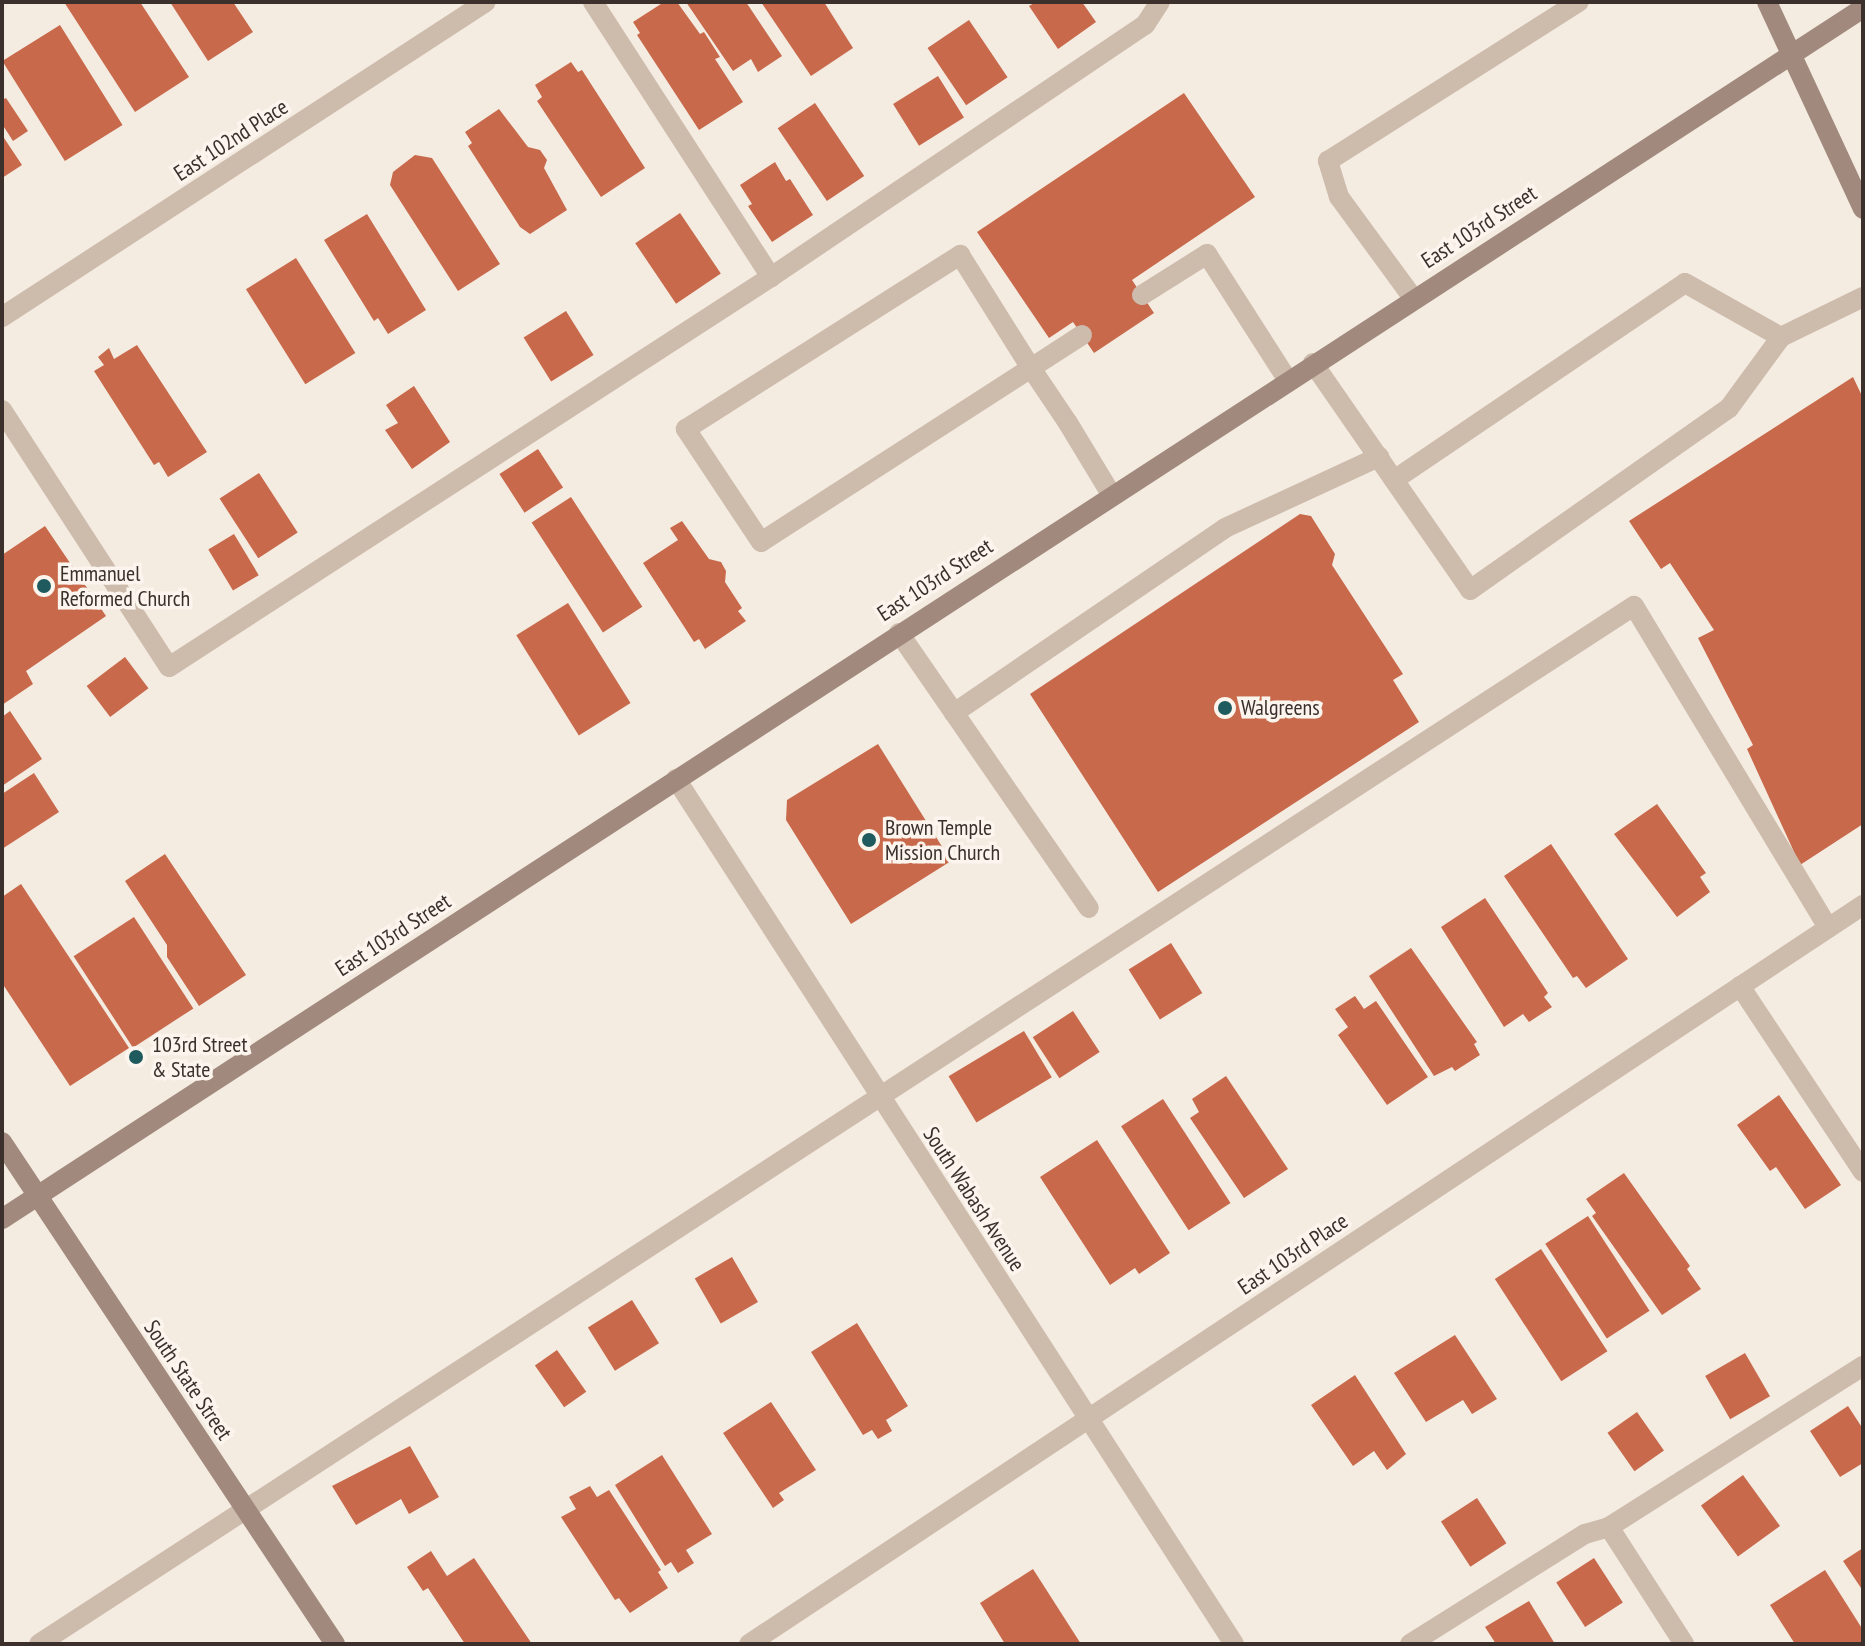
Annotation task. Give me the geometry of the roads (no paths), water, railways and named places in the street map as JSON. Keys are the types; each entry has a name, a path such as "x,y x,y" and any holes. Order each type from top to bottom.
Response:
{"main road":[{"path":"1767,2 1863,209"},
{"name":"East 103rd Street","path":"2,1219 1287,379 1863,8"},
{"name":"South State Street","path":"2,1142 335,1644"}],"street":[{"name":"East 102nd Place","path":"2,317 486,2"},
{"path":"593,2 771,277"},
{"path":"2,410 169,667 771,277 1145,25 1160,2"},
{"path":"1413,298 1339,197 1328,161 1579,2"},
{"path":"1142,295 1207,254 1287,379"},
{"path":"1082,335 1031,368 761,542 686,429 960,255 1031,368 1111,494"},
{"path":"1394,480 1685,283 1781,337"},
{"path":"1313,363 1470,590 1729,408 1781,337 1863,297"},
{"path":"954,713 1225,528 1379,457"},
{"path":"39,1644 1634,606 1828,928"},
{"path":"899,633 1089,908"},
{"name":"South Wabash Avenue","path":"676,779 1234,1644"},
{"name":"East 103rd Place","path":"749,1644 1863,905"},
{"path":"1740,986 1863,1172"},
{"path":"1410,1644 1585,1534 1609,1527 1863,1366"},
{"path":"1609,1527 1684,1644"}],"place":[{"name":"Emmanuel Reformed Church","path":"44,586"},
{"name":"Walgreens","path":"1225,708"},
{"name":"Brown Temple Mission Church","path":"869,840"},
{"name":"103rd Street & State","path":"136,1057"}]}
